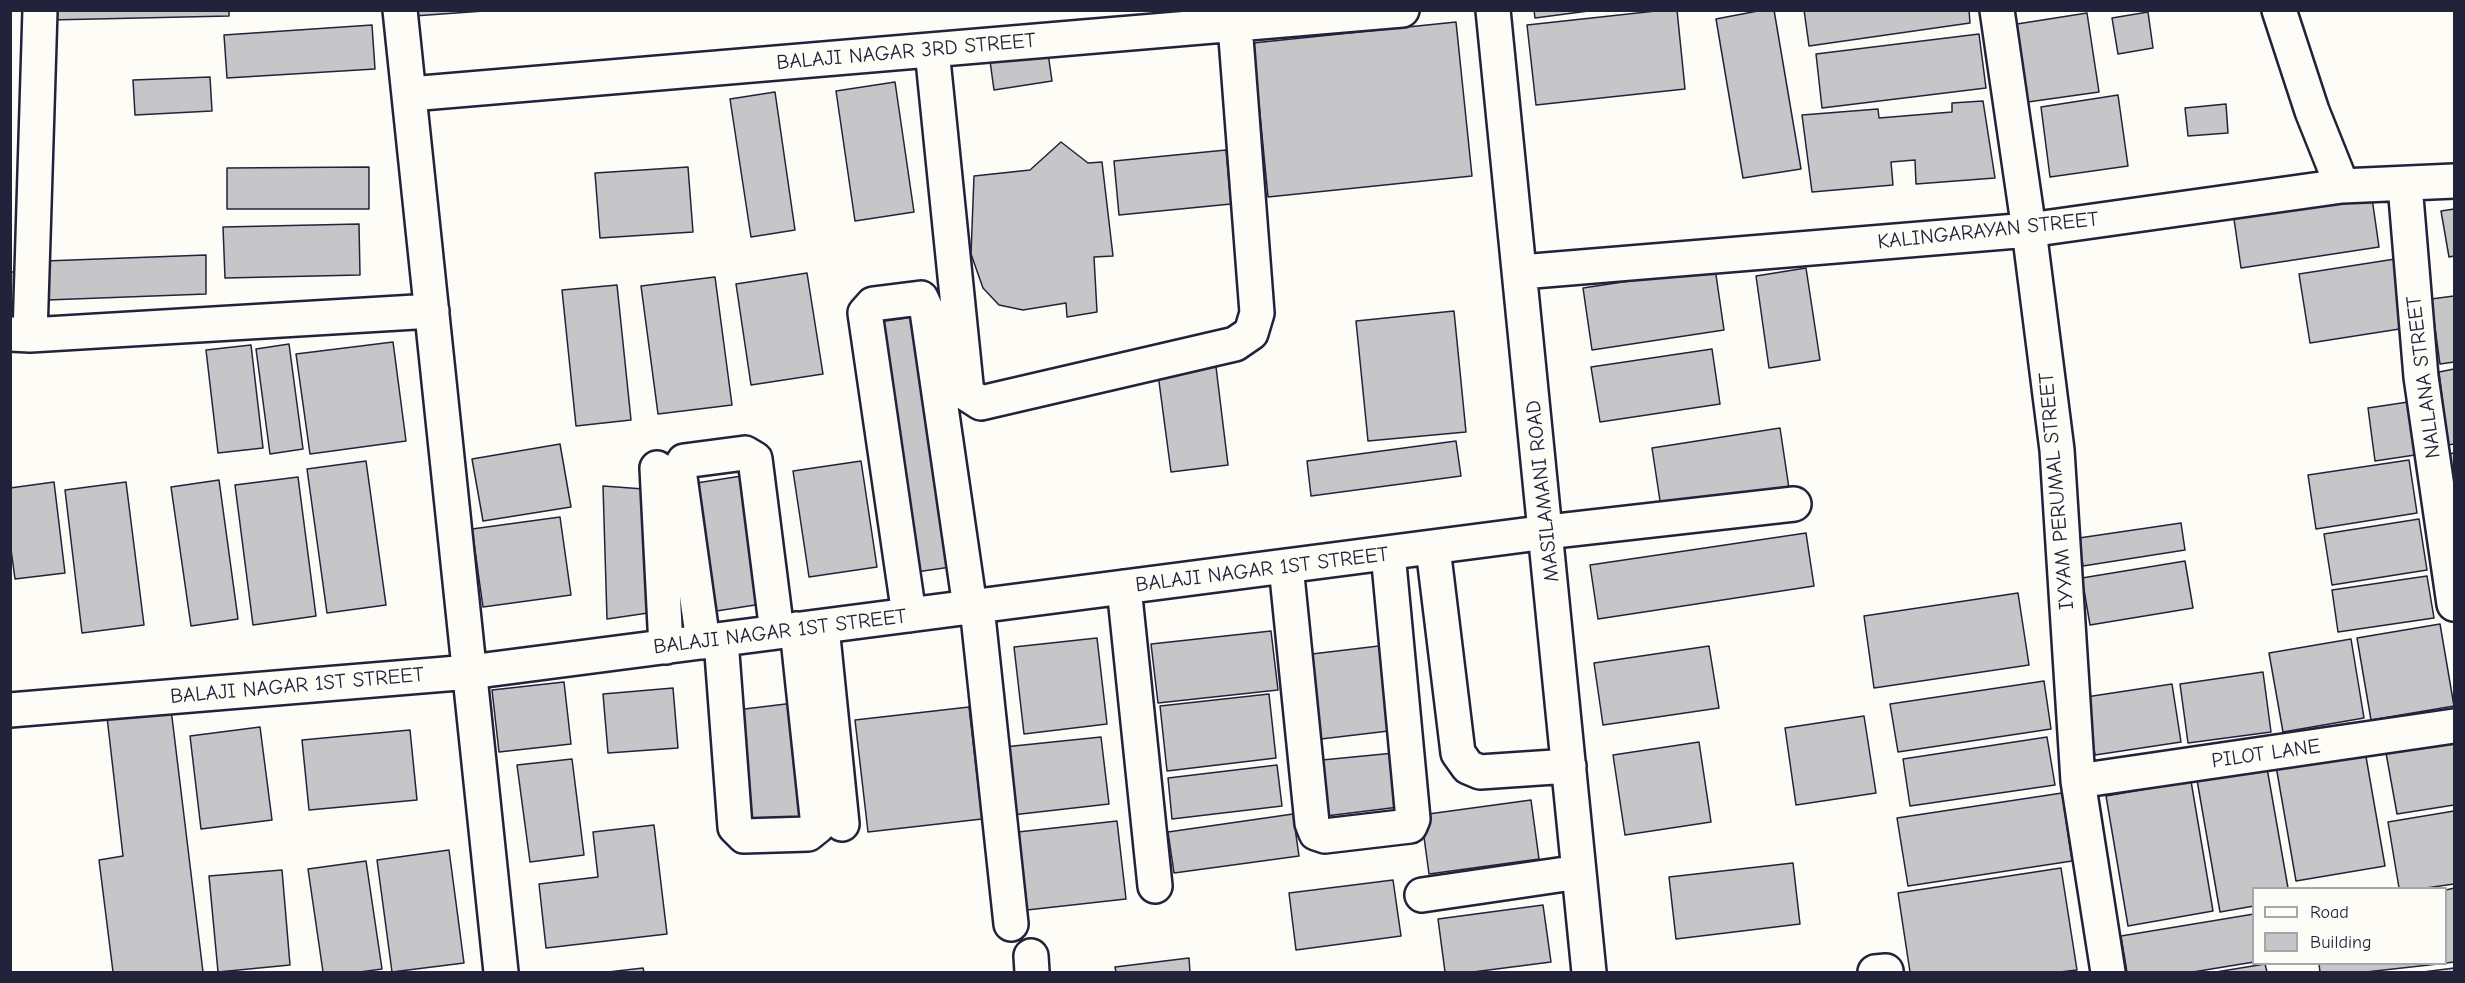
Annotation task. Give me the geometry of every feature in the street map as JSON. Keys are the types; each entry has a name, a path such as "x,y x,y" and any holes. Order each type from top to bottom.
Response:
{"street":[{"path":"40,10 20,334 432,311"},
{"path":"400,10 501,972"},
{"name":"BALAJI NAGAR 3RD STREET","path":"410,94 1402,10"},
{"name":"MASILAMANI ROAD","path":"1493,10 1547,532 1589,972"},
{"name":"IYYAM PERUMAL STREET","path":"1997,10 2029,230 2056,450 2078,781 2108,972"},
{"path":"2279,10 2312,111 2342,186"},
{"path":"932,50 967,394 981,403 1235,344 1251,333 1257,313 1235,25"},
{"name":"KALINGARAYAN STREET","path":"1521,272 2029,230 2342,186 2405,185 2454,181"},
{"name":"NALLANA STREET","path":"2405,185 2421,377 2454,604"},
{"path":"909,615 865,313 873,304 921,298 927,311 974,607 1011,924"},
{"path":"799,630 818,826 808,834 744,836 735,827 712,640 679,470 684,461 745,453 755,459 799,630 843,824"},
{"path":"657,468 666,647"},
{"name":"BALAJI NAGAR 1ST STREET","path":"10,710 470,672 1547,532 1794,504"},
{"path":"1433,548 1458,753 1468,766 1480,772 1569,766"},
{"path":"1286,566 1312,823 1316,832 1325,836 1410,826 1413,819 1388,554"},
{"path":"1124,587 1155,886"},
{"name":"PILOT LANE","path":"2078,781 2454,726"},
{"path":"1422,895 1579,872"}],"building":[{"path":"50,10 229,10 229,16 50,20"},
{"path":"414,10 498,10 414,16"},
{"path":"1534,10 1596,10 1535,18"},
{"path":"1677,10 1685,89 1536,105 1527,25"},
{"path":"1774,10 1801,169 1743,178 1716,19"},
{"path":"1804,10 1969,10 1970,23 1809,46"},
{"path":"2148,12 2153,48 2118,54 2112,18"},
{"path":"2087,13 2099,92 2028,102 2017,24"},
{"path":"1456,22 1472,176 1268,197 1253,43"},
{"path":"372,25 375,69 227,78 224,35"},
{"path":"1979,34 1986,88 1822,108 1816,54"},
{"path":"1048,53 1052,81 994,90 990,61"},
{"path":"210,77 212,111 135,115 133,80"},
{"path":"895,82 914,212 855,221 836,91"},
{"path":"775,92 795,230 751,237 730,99"},
{"path":"2118,95 2128,166 2050,177 2041,107"},
{"path":"1983,101 1995,178 1916,184 1915,160 1891,162 1893,185 1812,192 1802,115 1878,109 1879,118 1952,112 1952,103"},
{"path":"2226,104 2228,133 2188,136 2185,108"},
{"path":"1061,142 1088,163 1102,162 1113,256 1094,257 1097,312 1067,317 1066,303 1023,310 999,305 983,288 971,254 974,176 1030,170"},
{"path":"1226,150 1231,204 1119,215 1114,161"},
{"path":"369,167 369,209 227,209 227,168"},
{"path":"688,167 693,232 600,238 595,173"},
{"path":"2372,198 2379,247 2241,268 2234,219"},
{"path":"2454,209 2454,256 2449,257 2441,211"},
{"path":"359,224 360,275 225,278 223,227"},
{"path":"206,255 206,294 47,300 45,261"},
{"path":"2395,259 2406,328 2310,343 2299,274"},
{"path":"1715,268 1724,330 1592,350 1583,288"},
{"path":"1806,268 1820,360 1769,368 1756,276"},
{"path":"10,272 18,272 15,321 10,321"},
{"path":"807,273 823,374 751,385 736,284"},
{"path":"715,277 732,405 658,414 641,286"},
{"path":"617,285 631,420 576,426 562,290"},
{"path":"2454,296 2454,362 2440,364 2431,299"},
{"path":"1454,311 1466,432 1368,441 1356,321"},
{"path":"920,316 958,566 916,572 878,322"},
{"path":"393,342 406,441 310,454 296,354"},
{"path":"289,344 303,449 270,454 256,349"},
{"path":"251,345 263,448 218,453 206,350"},
{"path":"1712,349 1720,404 1600,422 1591,367"},
{"path":"1216,367 1228,465 1171,472 1158,374"},
{"path":"2454,369 2454,444 2448,445 2439,372"},
{"path":"2408,402 2415,455 2375,461 2368,408"},
{"path":"1780,428 1790,495 1662,514 1652,448"},
{"path":"1456,441 1461,476 1311,496 1307,461"},
{"path":"560,444 571,507 483,521 472,459"},
{"path":"2454,453 2454,495 2448,454"},
{"path":"2409,460 2417,513 2316,529 2308,475"},
{"path":"366,461 386,605 327,613 307,469"},
{"path":"861,461 877,567 809,577 793,471"},
{"path":"748,475 768,603 710,612 690,484"},
{"path":"298,477 316,616 253,625 235,485"},
{"path":"219,480 238,619 191,626 171,487"},
{"path":"54,482 65,573 15,579 10,542 10,488"},
{"path":"126,482 144,625 82,633 65,490"},
{"path":"603,486 644,489 655,612 607,619"},
{"path":"560,517 571,595 483,607 472,529"},
{"path":"2419,519 2427,570 2332,585 2324,534"},
{"path":"2181,523 2185,550 2083,566 2079,538"},
{"path":"1806,533 1814,586 1598,619 1590,565"},
{"path":"2185,561 2193,608 2090,625 2082,578"},
{"path":"2427,576 2434,618 2338,632 2332,590"},
{"path":"2018,593 2029,665 1874,688 1864,616"},
{"path":"2440,624 2454,706 2371,720 2357,638"},
{"path":"1271,631 1278,690 1158,703 1151,644"},
{"path":"1097,638 1107,724 1024,734 1014,647"},
{"path":"2351,639 2364,718 2283,732 2269,653"},
{"path":"1387,645 1397,730 1321,739 1312,654"},
{"path":"1709,646 1719,708 1603,725 1594,663"},
{"path":"2263,672 2271,732 2188,743 2180,684"},
{"path":"2044,681 2051,729 1898,752 1890,704"},
{"path":"564,682 571,744 499,752 492,690"},
{"path":"2172,684 2181,742 2095,755 2086,697"},
{"path":"673,688 678,748 608,753 603,694"},
{"path":"1269,694 1276,758 1167,771 1160,706"},
{"path":"794,703 808,820 749,827 736,710"},
{"path":"969,707 982,819 868,832 855,720"},
{"path":"171,709 203,972 113,972 99,860 123,856 107,717"},
{"path":"1864,716 1876,793 1796,805 1785,728"},
{"path":"260,727 272,820 201,829 190,736"},
{"path":"410,730 417,800 309,810 302,740"},
{"path":"1101,737 1109,804 1012,815 1004,747"},
{"path":"2047,737 2055,785 1910,806 1903,759"},
{"path":"1699,742 1711,822 1625,835 1613,755"},
{"path":"2454,742 2454,805 2397,814 2386,753"},
{"path":"2365,751 2385,866 2296,881 2276,766"},
{"path":"1394,753 1399,807 1318,817 1312,761"},
{"path":"572,759 584,855 530,862 517,765"},
{"path":"1277,765 1282,806 1172,819 1168,778"},
{"path":"2267,768 2288,887 2252,887 2252,906 2220,912 2197,780"},
{"path":"2191,781 2213,911 2128,926 2106,796"},
{"path":"2062,793 2072,861 1908,886 1897,818"},
{"path":"1531,800 1539,859 1429,874 1421,815"},
{"path":"2454,811 2454,884 2433,887 2399,887 2388,822"},
{"path":"1293,814 1299,856 1174,873 1168,832"},
{"path":"1117,821 1126,899 1018,911 1009,833"},
{"path":"654,825 667,934 546,948 539,884 598,877 593,832"},
{"path":"449,850 464,963 392,972 377,860"},
{"path":"366,861 382,969 360,972 323,972 308,869"},
{"path":"1793,863 1800,924 1676,939 1669,877"},
{"path":"2061,868 2077,970 1910,972 1898,893"},
{"path":"282,870 290,965 218,972 209,876"},
{"path":"1393,880 1401,936 1296,950 1289,893"},
{"path":"2454,888 2454,962 2447,963 2447,890"},
{"path":"1543,905 1551,962 1473,972 1445,972 1438,919"},
{"path":"2252,914 2252,962 2193,972 2127,972 2121,936"},
{"path":"1189,958 1190,972 1116,972 1115,967"},
{"path":"2265,965 2267,972 2216,972"},
{"path":"2319,965 2429,965 2366,972 2320,972"},
{"path":"643,968 644,972 608,972"},
{"path":"2454,968 2454,972 2423,972"}]}
